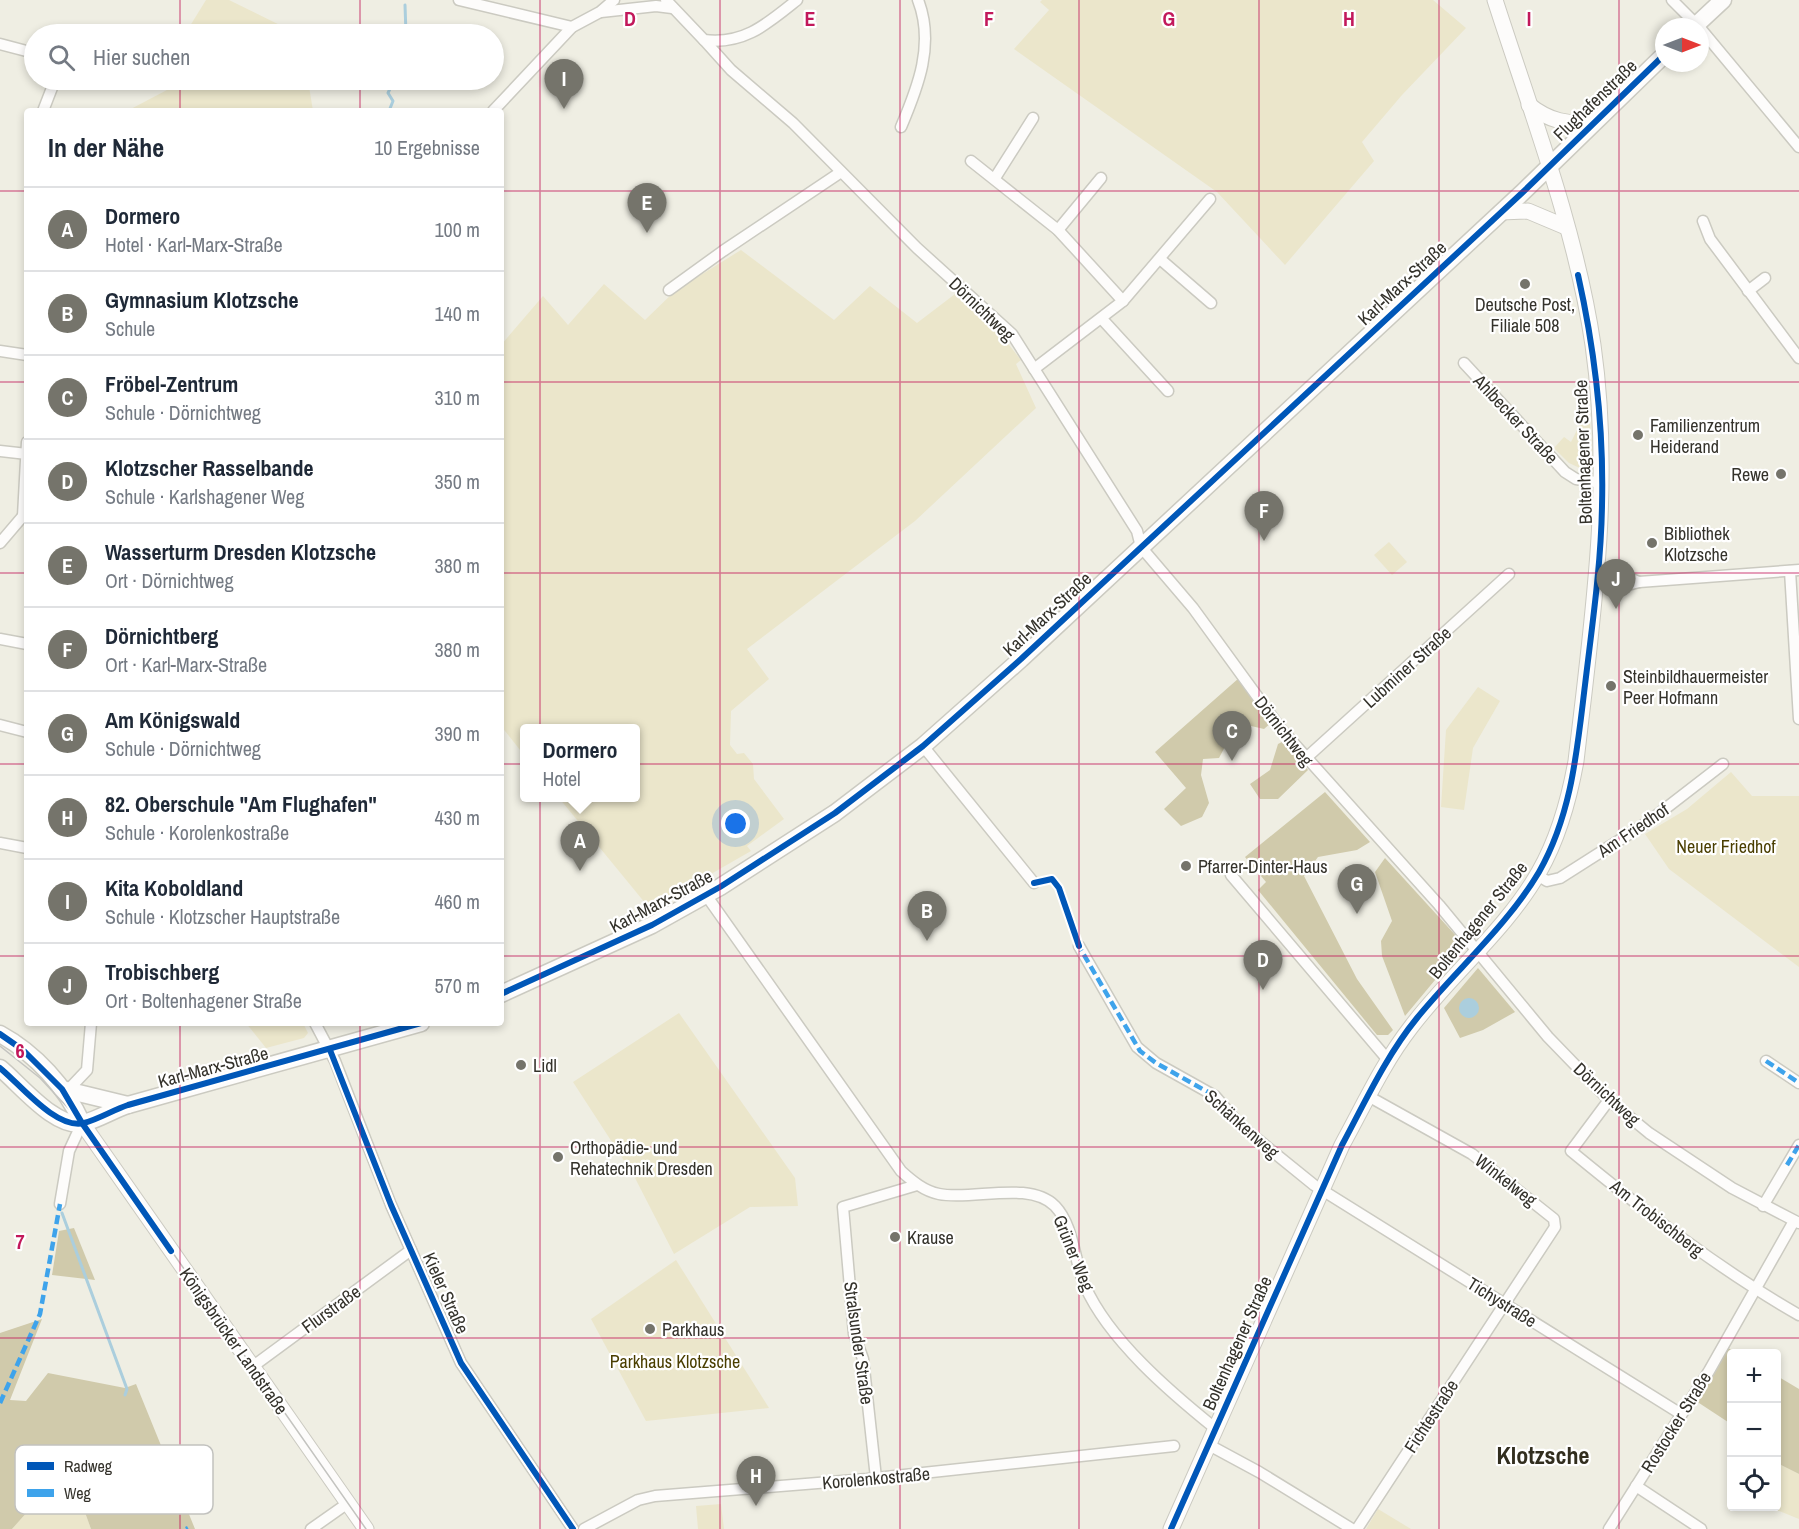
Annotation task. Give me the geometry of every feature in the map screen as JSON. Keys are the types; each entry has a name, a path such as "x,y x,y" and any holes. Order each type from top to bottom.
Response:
{"main road":[{"path":"1706,18 1723,0"},
{"name":"Flughafenstraße","path":"1548,168 1655,63"},
{"name":"Karl-Marx-Straße","path":"504,993 652,925 706,895 835,813 923,746 1021,659 1548,168"},
{"name":"Karl-Marx-Straße","path":"82,1123 128,1106 411,1026"},
{"path":"0,1034 23,1050 66,1089 82,1123"},
{"path":"0,1068 44,1108 64,1120 82,1123"},
{"path":"66,1089 128,1106"}],"street":[{"path":"459,0 572,27"},
{"path":"496,108 572,27 600,12 614,0"},
{"path":"704,40 722,42 741,39 797,0"},
{"path":"901,127 923,64 925,32 918,0"},
{"name":"Boltenhagener Straße","path":"1171,1529 1322,1190 1368,1096 1388,1060 1416,1020 1478,949 1537,875 1560,827 1569,798 1576,761 1598,569 1602,483 1593,346 1566,227 1495,0"},
{"path":"1672,0 1689,18"},
{"path":"600,12 669,4"},
{"name":"Dörnichtweg","path":"669,4 731,70 793,123 917,248 1012,334 1137,531 1141,547 1193,608 1305,759 1478,949 1548,1037 1609,1100 1694,1164 1764,1206 1796,1222"},
{"path":"1709,41 1799,147"},
{"path":"0,44 24,50"},
{"path":"45,108 51,90"},
{"path":"1529,105 1546,117 1562,123 1593,122"},
{"path":"995,178 1033,118"},
{"path":"971,161 1058,230 1123,301"},
{"path":"669,290 841,172"},
{"path":"1058,230 1101,178"},
{"path":"1034,369 1123,301 1210,199"},
{"path":"1501,212 1528,211 1566,227"},
{"path":"1703,221 1710,239 1799,358"},
{"path":"1160,259 1211,303"},
{"path":"1748,291 1765,278"},
{"path":"1102,319 1168,391"},
{"path":"0,351 24,355"},
{"name":"Ahlbecker Straße","path":"1464,363 1565,472 1576,479 1602,483"},
{"path":"0,451 24,454"},
{"path":"0,543 24,516"},
{"path":"1598,569 1620,574 1639,582"},
{"path":"1597,585 1624,586 1639,582 1794,570 1799,719"},
{"name":"Lubminer Straße","path":"1305,759 1509,574"},
{"path":"0,639 24,643"},
{"path":"0,725 24,731"},
{"path":"923,746 1034,883"},
{"name":"Am Friedhof","path":"1537,875 1547,881 1560,878 1648,822 1723,764"},
{"path":"0,843 24,847"},
{"path":"1232,875 1388,1060"},
{"name":"Grüner Weg","path":"706,895 901,1171 917,1185 939,1194 1026,1194 1041,1197 1053,1204 1066,1225 1085,1285 1113,1334 1216,1429"},
{"name":"Schänkenweg","path":"1078,946 1140,1051 1156,1063 1215,1096 1254,1138 1322,1190"},
{"path":"66,1089 87,1070 91,1026"},
{"name":"Kieler Straße","path":"317,1026 330,1050 411,1250 461,1363 573,1529"},
{"path":"1767,1061 1799,1083"},
{"name":"Winkelweg","path":"1368,1096 1472,1154 1554,1218 1555,1227 1504,1303"},
{"name":"Am Trobischberg","path":"1609,1100 1571,1150 1656,1220 1756,1290 1799,1315"},
{"path":"60,1204 69,1151 82,1123"},
{"name":"Königsbrücker Landstraße","path":"82,1123 366,1529"},
{"path":"1764,1206 1799,1145"},
{"name":"Stralsunder Straße","path":"876,1478 863,1359 854,1334 843,1208 917,1185"},
{"name":"Tichystraße","path":"1322,1190 1681,1414"},
{"name":"Rostocker Straße","path":"1609,1529 1796,1222"},
{"name":"Flurstraße","path":"252,1367 411,1250"},
{"name":"Fichtestraße","path":"1357,1529 1504,1303"},
{"path":"1209,1445 1259,1472 1352,1529"},
{"name":"Korolenkostraße","path":"584,1529 638,1500 655,1496 876,1478 1174,1446"},
{"path":"1636,1486 1701,1529"},
{"path":"311,1529 348,1503"}],"green space":[{"path":"206,0 229,0 278,24 191,24"},
{"path":"1042,0 1433,0 1466,28 1402,95 1362,142 1374,161 1285,265 1217,192 1014,49 1049,10 1040,2"},
{"path":"167,90 310,90 313,108 133,108"},
{"path":"741,250 834,320 870,286 917,323 959,291 998,331 1021,360 1016,364 1036,408 915,521 747,649 769,679 731,711 730,745 737,754 744,753 753,764 754,779 784,819 747,846 751,851 650,909 562,802 640,802 640,724 520,724 520,750 504,730 504,342 543,296 568,325 604,284 645,320 675,291"},
{"path":"1589,406 1592,455 1588,467 1582,469 1569,463 1554,448 1564,437 1571,442 1578,428 1583,407"},
{"path":"1389,542 1407,562 1392,575 1374,555"},
{"path":"1478,687 1500,701 1473,748 1464,810 1441,807 1446,730"},
{"name":"Neuer Friedhof","path":"1731,772 1752,796 1799,796 1799,967 1669,869 1645,834 1687,809"},
{"path":"679,1013 795,1178 798,1206 750,1207 674,1254 634,1176 573,1082"},
{"path":"248,1026 304,1026 308,1033 304,1038 266,1048"},
{"name":"Parkhaus Klotzsche","path":"676,1260 769,1408 646,1421 591,1319"},
{"path":"1781,1465 1799,1474 1799,1519 1779,1511 1781,1511"},
{"path":"721,1504 724,1529 698,1529 696,1506"},
{"path":"1378,1509 1411,1529 1366,1529"},
{"path":"25,1514 86,1514 91,1529 12,1529"}],"shaded area":[{"path":"1239,678 1272,722 1264,729 1234,722 1225,729 1228,741 1219,758 1203,759 1201,775 1209,803 1202,817 1181,826 1164,809 1186,788 1155,752"},
{"path":"1286,740 1308,770 1278,799 1260,799 1250,784 1270,770 1278,744"},
{"path":"1325,792 1370,842 1357,850 1318,857 1304,876 1357,979 1393,1030 1388,1035 1377,1035 1258,890 1266,882 1245,857"},
{"path":"1385,858 1458,938 1455,956 1405,1016 1382,956 1381,941 1392,921 1375,872"},
{"path":"1478,968 1515,1012 1483,1030 1460,1038 1444,1008"},
{"path":"74,1228 95,1280 52,1275 59,1231"},
{"path":"42,1319 10,1400 26,1401 48,1373 125,1388 136,1384 161,1445 15,1445 15,1514 25,1514 12,1529 0,1529 0,1333"},
{"path":"1727,1350 1727,1421 1696,1401"},
{"path":"1781,1378 1799,1389 1799,1474 1781,1465"},
{"path":"86,1514 189,1514 195,1529 91,1529"}],"water":[{"path":"1469,998 1476,1001 1479,1008 1476,1015 1469,1018 1462,1015 1459,1008 1462,1001"}],"waterway":[{"path":"405,5 406,24"},
{"path":"389,90 388,93 393,101 390,108"},
{"path":"62,1213 127,1389 125,1395"}],"tram line":[{"path":"0,1046 40,1078 82,1123 366,1529"}],"marked path":[{"path":"1077,943 1140,1051 1156,1063 1215,1096 1254,1138"},
{"path":"1766,1061 1799,1083"},
{"path":"1787,1165 1799,1145"},
{"path":"0,1403 40,1314 60,1204"}],"cycle path":[{"path":"504,993 652,925 720,887 835,813 923,746 1021,659 1523,192 1655,64"},
{"path":"1171,1529 1342,1145 1376,1080 1395,1048 1417,1018 1497,929 1526,892 1539,872 1559,827 1571,781 1579,733 1596,596 1601,528 1600,419 1589,332 1578,275"},
{"path":"1034,883 1052,879 1059,888 1079,946"},
{"path":"0,1068 50,1113 62,1120 84,1123 128,1105 410,1026"},
{"path":"0,1034 23,1050 62,1089 82,1123 171,1251"},
{"path":"330,1050 391,1205 461,1363 573,1529"}],"place":[{"name":"Kita Koboldland","path":"564,109"},
{"name":"Wasserturm Dresden Klotzsche","path":"647,233"},
{"name":"Deutsche Post, Filiale 508","path":"1525,284"},
{"name":"Familienzentrum Heiderand","path":"1638,435"},
{"name":"Rewe","path":"1781,474"},
{"name":"Dörnichtberg","path":"1264,541"},
{"name":"Bibliothek Klotzsche","path":"1652,543"},
{"name":"Trobischberg","path":"1616,609"},
{"name":"Steinbildhauermeister Peer Hofmann","path":"1611,686"},
{"name":"Fröbel-Zentrum","path":"1232,761"},
{"name":"Pfarrer-Dinter-Haus","path":"1186,866"},
{"name":"Dormero","path":"580,871"},
{"name":"Am Königswald","path":"1357,914"},
{"name":"Gymnasium Klotzsche","path":"927,941"},
{"name":"Klotzscher Rasselbande","path":"1263,990"},
{"name":"Lidl","path":"521,1065"},
{"name":"Orthopädie- und Rehatechnik Dresden","path":"558,1157"},
{"name":"Krause","path":"895,1237"},
{"name":"Parkhaus","path":"650,1329"},
{"name":"82. Oberschule \"Am Flughafen\"","path":"756,1506"}],"district":[{"name":"Klotzsche","path":"1543,1455"}]}
